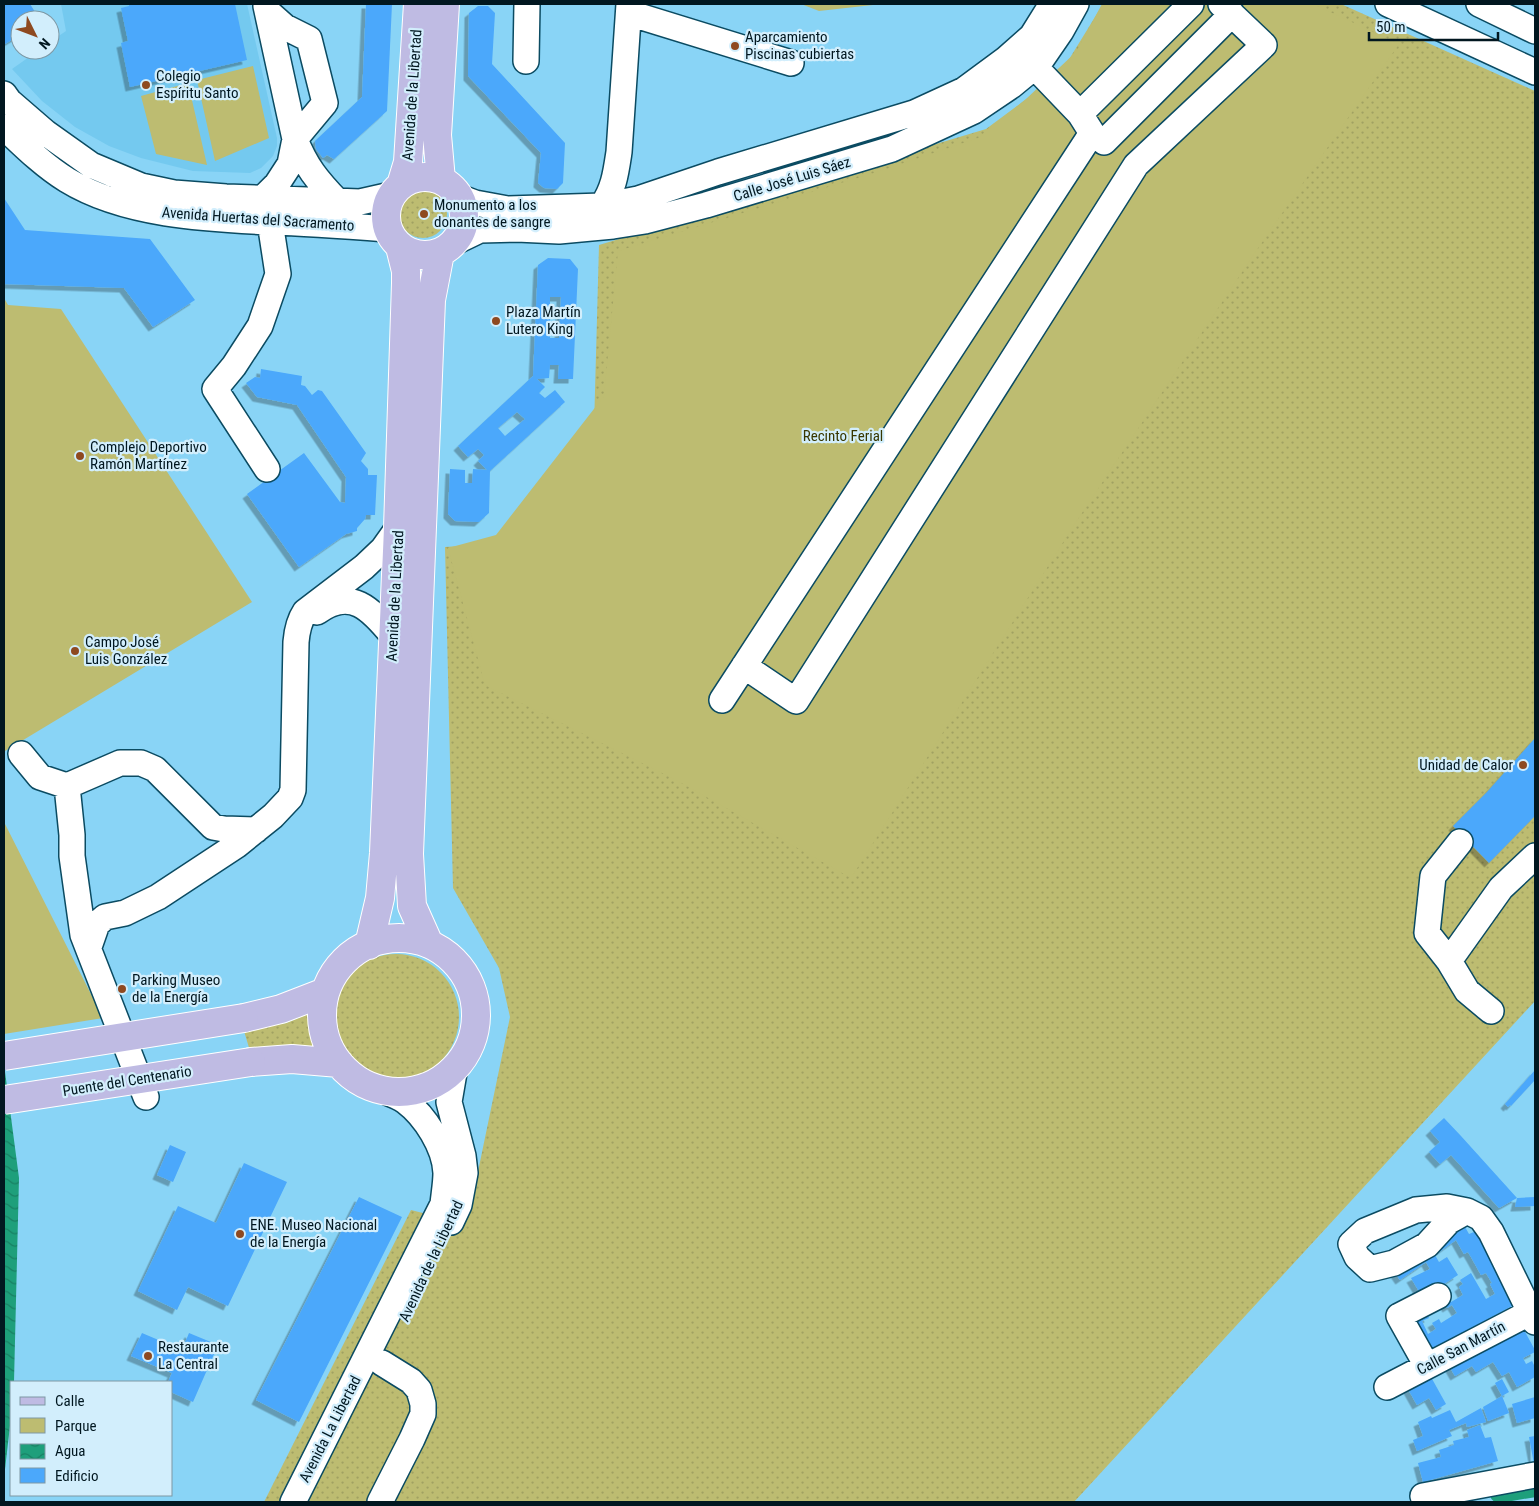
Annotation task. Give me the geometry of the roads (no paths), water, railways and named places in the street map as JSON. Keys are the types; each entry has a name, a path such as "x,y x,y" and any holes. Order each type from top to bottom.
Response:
{"main road":[{"name":"Avenida de la Libertad","path":"396,190 408,162 418,4"},
{"name":"Avenida de la Libertad","path":"445,4 437,136 450,189"},
{"path":"428,177 450,189 463,208 464,220 461,232 447,247 429,256 409,253 393,238 386,212 396,190 413,178 428,177"},
{"name":"Avenida de la Libertad","path":"369,944 380,898 384,853 398,528 406,271 393,238"},
{"name":"Avenida de la Libertad","path":"429,944 412,906 409,854 431,300 447,247"},
{"path":"397,938 429,944 443,952 455,963 466,978 476,1011 473,1037 463,1058 444,1077 421,1089 409,1092 384,1091 358,1080 339,1063 327,1043 322,1012 326,992 332,977 341,965 357,951 369,944 397,938"},
{"path":"4,1056 244,1018 280,1009 326,992"},
{"name":"Puente del Centenario","path":"4,1100 251,1062 292,1058 339,1063"}],"street":[{"path":"526,61 527,4"},
{"name":"Calle José Luis Sáez","path":"450,189 475,203 508,209 602,206 638,200 718,172 914,113 964,90 1006,60 1032,36 1052,4"},
{"name":"Calle José Luis Sáez","path":"447,247 480,230 559,231 645,221 706,205 892,149 974,111 1011,86 1039,63 1061,31 1076,4"},
{"path":"722,700 1092,130 1191,4"},
{"path":"1388,4 1535,72"},
{"path":"1479,4 1535,31"},
{"path":"267,7 295,139 302,158 312,174 338,202"},
{"path":"267,7 284,27 309,39 325,103 295,139 290,164 277,184 266,210 278,274 260,326 234,366 215,389 267,469"},
{"path":"602,206 610,194 616,176 629,9 790,63"},
{"path":"744,666 796,701 1136,165 1264,45 1227,9 1092,130"},
{"path":"1035,67 1092,130 1136,165"},
{"name":"Avenida Huertas del Sacramento","path":"4,94 9,102 46,133 91,165 141,186 174,193 214,197 393,238"},
{"name":"Avenida Huertas del Sacramento","path":"4,126 33,156 68,181 102,196 154,211 246,221 266,210 338,202 360,202 396,190"},
{"path":"619,152 624,168 635,184 653,194"},
{"path":"89,947 96,924 105,917 125,914 158,897 237,845 273,816 290,798 293,790 297,628 305,612 364,567 383,549 398,528"},
{"path":"296,636 318,610 342,600 355,602 363,606 380,620 393,636"},
{"path":"21,754 40,776 67,786 120,763 141,763 156,770 213,827 256,830"},
{"path":"67,786 72,856 83,936 89,947 146,1097"},
{"path":"217,858 220,846 218,828"},
{"path":"1460,842 1433,876 1427,933 1449,961 1467,991 1492,1011"},
{"path":"1449,961 1501,888 1535,856"},
{"path":"76,881 92,902 103,911 114,916"},
{"name":"Avenida de la Libertad","path":"375,1359 459,1205 465,1173 463,1156 449,1102 455,1067"},
{"name":"Avenida de la Libertad","path":"375,1359 444,1204 446,1172 438,1145 423,1119 406,1102 384,1091"},
{"path":"1467,1211 1481,1218 1491,1232 1533,1315"},
{"path":"1427,1366 1399,1316 1438,1296"},
{"name":"Calle San Martín","path":"1387,1387 1533,1315"},
{"path":"375,1359 411,1381 418,1390 423,1404 423,1414 380,1502"},
{"name":"Avenida La Libertad","path":"293,1502 375,1359"},
{"name":"Avenida La Libertad","path":"310,1502 375,1359"},
{"path":"1422,1496 1535,1475"}],"water":[{"path":"4,1064 19,1178 14,1381 10,1381 10,1426 4,1478"}],"waterway":[{"path":"1499,1494 1535,1488"}],"place":[{"name":"Aparcamiento Piscinas cubiertas","path":"735,46"},
{"name":"Colegio Espíritu Santo","path":"146,85"},
{"name":"Monumento a los donantes de sangre","path":"424,214"},
{"name":"Plaza Martín Lutero King","path":"496,321"},
{"name":"Complejo Deportivo Ramón Martínez","path":"80,456"},
{"name":"Campo José Luis González","path":"75,651"},
{"name":"Unidad de Calor","path":"1523,765"},
{"name":"Parking Museo de la Energía","path":"122,989"},
{"name":"ENE. Museo Nacional de la Energía","path":"240,1234"},
{"name":"Restaurante La Central","path":"148,1356"}],"park label":[{"name":"Recinto Ferial","path":"843,436"}]}
